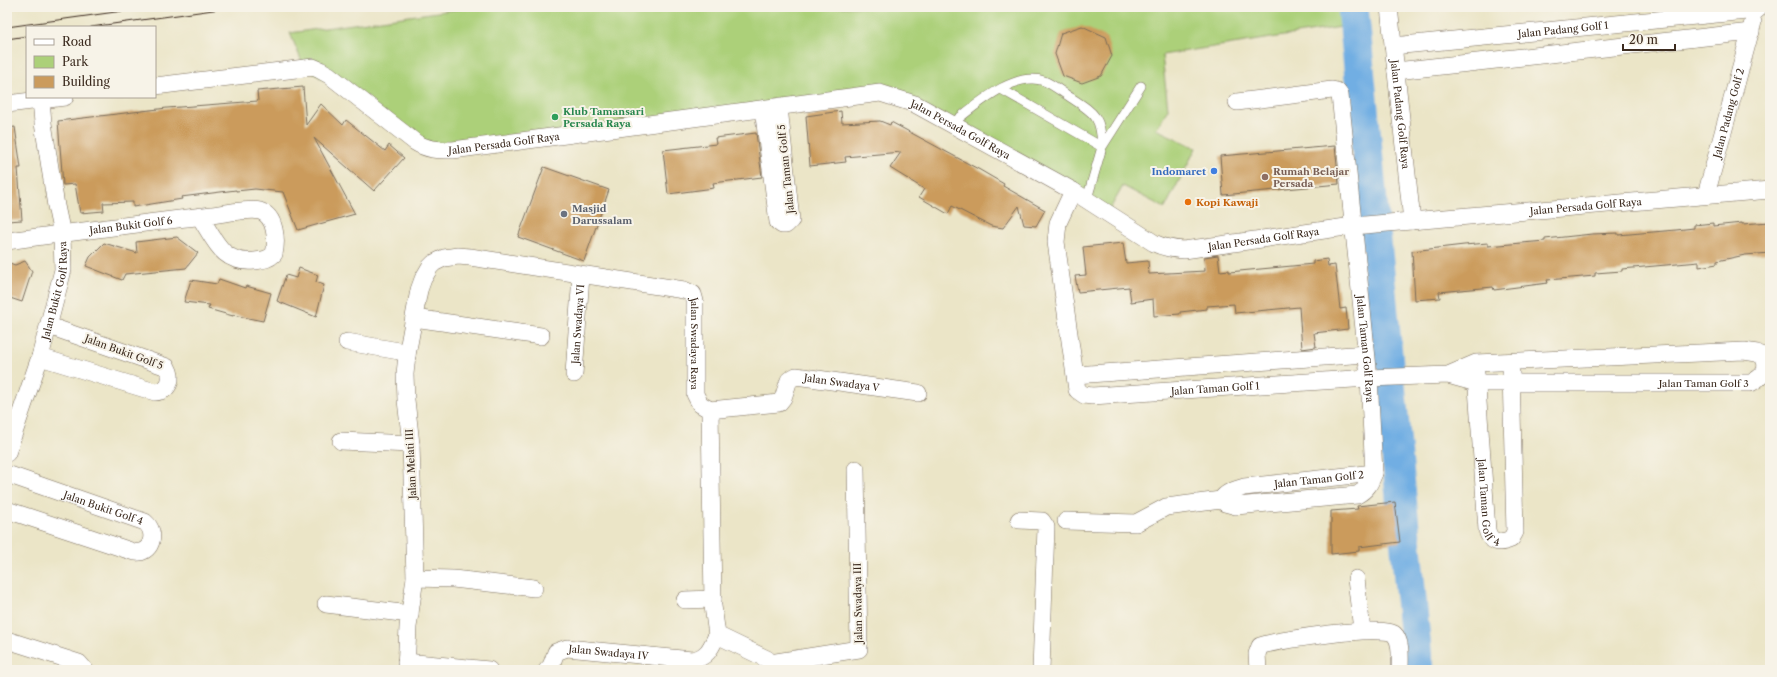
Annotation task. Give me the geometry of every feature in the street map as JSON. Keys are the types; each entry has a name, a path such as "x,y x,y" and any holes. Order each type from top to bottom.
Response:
{"street":[{"name":"Jalan Padang Golf Raya","path":"1389,7 1412,221"},
{"name":"Jalan Padang Golf 1","path":"1393,46 1757,9"},
{"name":"Jalan Padang Golf 2","path":"1706,195 1757,9"},
{"path":"1396,70 1751,32"},
{"name":"Jalan Persada Golf Raya","path":"156,86 313,67 329,75 414,142 424,148 437,150 453,150 880,92 915,104 950,125 1080,195 1154,243 1163,247 1184,250 1357,225 1770,190"},
{"name":"Jalan Taman Golf Raya","path":"1237,102 1337,91 1341,99 1357,225 1366,354 1375,378 1374,472"},
{"path":"7,104 54,98"},
{"name":"Jalan Bukit Golf Raya","path":"7,453 40,357 63,270 62,234 43,123 42,99"},
{"name":"Jalan Taman Golf 5","path":"771,108 791,220 786,225 782,225 778,222 771,108"},
{"name":"Jalan Taman Golf 1","path":"1080,195 1066,203 1058,223 1056,242 1077,390 1084,395 1092,396 1375,378"},
{"name":"Jalan Bukit Golf 6","path":"7,242 200,217"},
{"name":"Jalan Swadaya Raya","path":"434,263 444,258 458,256 684,290 693,294 695,301 695,394 700,404 710,410"},
{"name":"Jalan Melati III","path":"406,666 410,614 415,578 412,444 406,400 405,374 407,355 422,279 434,263"},
{"name":"Jalan Swadaya VI","path":"574,374 581,274"},
{"path":"414,318 541,336"},
{"name":"Jalan Bukit Golf 5","path":"40,357 154,392 165,389 169,384 170,372 167,367 49,326"},
{"path":"347,342 399,351 407,355"},
{"name":"Jalan Taman Golf 3","path":"1375,378 1448,375 1477,383 1751,382 1760,378 1766,371 1766,364 1764,357 1757,353 1744,351 1476,363 1448,375"},
{"path":"1075,375 1366,354"},
{"path":"1621,357 1622,383"},
{"name":"Jalan Taman Golf 4","path":"1476,363 1487,530 1490,538 1497,542 1511,539 1515,532 1512,383 1510,361"},
{"name":"Jalan Swadaya V","path":"710,410 779,403 783,398 789,380 796,376 918,393"},
{"path":"710,410 714,613"},
{"path":"341,441 412,444"},
{"name":"Jalan Swadaya III","path":"772,667 859,648 856,469"},
{"name":"Jalan Taman Golf 2","path":"1066,521 1136,523 1166,507 1221,500 1224,495 1244,487 1374,472"},
{"name":"Jalan Bukit Golf 4","path":"7,474 145,522 151,528 152,536 146,549 140,552 134,552 7,510"},
{"path":"1019,520 1039,520 1042,521 1046,527 1041,670"},
{"path":"415,578 453,579 534,588"},
{"path":"1356,579 1362,630"},
{"path":"685,600 714,613 762,656 772,667"},
{"path":"326,604 410,614"},
{"name":"Jalan Swadaya IV","path":"547,670 551,666 556,652 567,648 692,660 699,659 708,653 714,613"},
{"path":"1258,670 1256,654 1260,646 1362,630 1386,630 1393,632 1397,637 1400,670"},
{"path":"7,640 79,663 85,670"},
{"path":"406,666 489,670"}],"lane":[{"path":"950,125 1001,89 1014,82 1028,80 1042,81 1053,86 1092,111 1098,121 1102,147"},
{"path":"1080,195 1102,147 1141,86"},
{"path":"1001,89 1102,147"}],"green space":[{"name":"Klub Tamansari Persada Raya","path":"473,7 1353,7 1354,25 1162,55 1168,109 1156,129 1196,148 1165,208 1123,186 1106,216 949,126 891,87 453,150 430,149 304,67 290,33"}],"building":[{"path":"1082,26 1106,37 1112,56 1101,76 1082,83 1063,76 1055,54 1061,33"},
{"path":"303,87 306,125 321,104 343,125 346,120 385,151 389,145 404,158 374,191 314,138 355,214 298,230 283,192 255,189 181,197 182,199 133,207 133,202 103,203 104,211 80,213 75,184 63,185 58,121 167,108 258,101 257,91"},
{"path":"841,111 842,123 880,121 890,125 891,122 980,170 1004,184 1003,186 1045,210 1036,226 1024,225 1019,206 1003,228 991,226 952,206 948,214 919,197 924,189 890,168 901,152 845,157 846,162 810,166 806,116"},
{"path":"15,127 21,168 18,168 22,220 7,221 7,128"},
{"path":"756,133 762,177 713,183 714,188 668,194 663,150 716,144 715,138"},
{"path":"1335,146 1339,184 1223,195 1220,156"},
{"name":"Masjid Darussalam","path":"544,167 609,190 584,261 518,237"},
{"path":"1770,222 1770,253 1745,255 1717,261 1717,264 1699,267 1699,262 1622,269 1622,271 1595,273 1595,276 1547,280 1548,283 1494,290 1493,287 1439,292 1440,298 1415,300 1412,251 1488,243 1488,246 1545,241 1545,239 1592,234 1618,233 1618,235 1676,230 1694,228 1694,225 1713,223 1713,226"},
{"path":"177,237 198,253 186,268 125,274 122,280 86,266 90,257 104,243 137,253 136,242"},
{"path":"1123,243 1126,263 1148,261 1149,274 1205,271 1204,257 1218,255 1220,271 1229,270 1229,272 1313,264 1313,261 1327,259 1328,266 1335,265 1340,309 1346,308 1348,329 1314,333 1316,347 1302,349 1299,307 1235,313 1234,304 1207,306 1207,309 1180,312 1180,314 1154,316 1153,299 1131,302 1129,287 1078,292 1075,276 1086,275 1083,247"},
{"path":"25,261 32,271 22,302 7,297 7,262 15,265"},
{"path":"299,268 318,275 316,282 324,285 316,317 277,301 286,275 296,278"},
{"path":"219,279 245,288 246,286 271,293 263,321 233,316 208,309 210,305 184,302 191,280 217,284"},
{"path":"1395,502 1400,542 1359,547 1359,551 1331,554 1331,511 1358,509 1357,506"}],"waterway":[{"path":"1353,7 1418,670"}],"tram line":[{"path":"7,27 152,7"},
{"path":"98,26 235,7"},
{"path":"7,39 26,36"}],"place":[{"name":"Klub Tamansari Persada Raya","path":"555,117"},
{"name":"Indomaret","path":"1214,171"},
{"name":"Rumah Belajar Persada","path":"1265,177"},
{"name":"Kopi Kawaji","path":"1188,202"},
{"name":"Masjid Darussalam","path":"564,214"}]}
